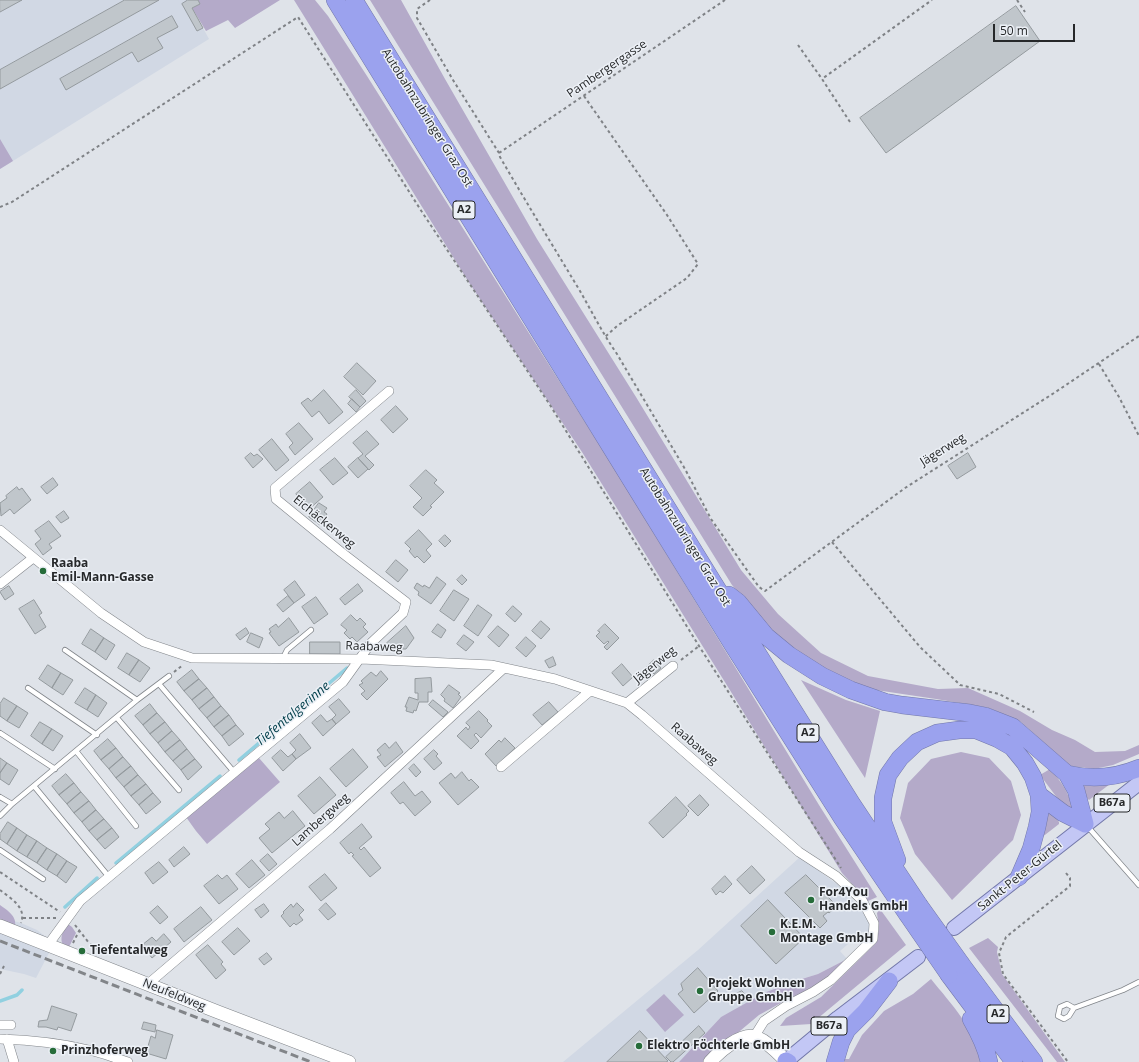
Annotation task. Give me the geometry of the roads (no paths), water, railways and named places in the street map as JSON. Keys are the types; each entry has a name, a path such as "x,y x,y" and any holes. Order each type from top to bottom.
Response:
{"highway":[{"name":"Autobahnzubringer Graz Ost","path":"335,0 734,647 842,818 913,909 956,970 1034,1062"},
{"name":"Autobahnzubringer Graz Ost","path":"354,0 713,582 852,804 905,883 913,909"},
{"path":"713,582 738,602 766,636 789,655 822,676 851,690 885,702 970,713 992,719 1013,728 1067,774 1076,790 1085,824"},
{"path":"905,883 884,822 883,798 888,775 900,758 917,742 937,733 958,730 976,730 998,739 1012,747 1025,763 1033,777 1039,795 1040,812 1030,849 1019,877"},
{"path":"1067,774 1103,778 1122,774 1139,768"},
{"path":"1039,795 1063,813 1085,824"},
{"name":"Autobahnzubringer Graz Ost","path":"956,970 963,994 1014,1062"},
{"path":"835,1062 841,1042 847,1030 866,1011 888,981"},
{"path":"963,994 969,1018 980,1033 987,1051 989,1062"}],"main road":[{"name":"B67a","path":"1085,824 1139,782"},
{"name":"Sankt-Peter-Gürtel","path":"954,928 1085,824"},
{"name":"B67a","path":"786,1062 838,1018 918,957"}],"street":[{"name":"Eichäckerweg","path":"361,659 371,643 403,613 406,602 276,499 275,488 389,391"},
{"name":"Raabaweg","path":"0,530 101,613 144,642 192,658 361,659 491,665 555,679 627,703 799,852 840,880 862,900 874,923 873,939 831,980 813,992 786,1006 764,1021 754,1037"},
{"path":"0,584 33,558"},
{"path":"48,945 80,900 343,682 361,659"},
{"name":"Jägerweg","path":"627,703 674,666"},
{"name":"Lambergweg","path":"148,984 330,829 504,668"},
{"path":"501,767 590,691"},
{"name":"Neufeldweg","path":"0,926 349,1062"},
{"path":"0,1025 11,1025"},
{"path":"710,1062 726,1047 744,1038 754,1037 763,1041 775,1050 786,1062"},
{"path":"14,1062 3,1039 26,1040 83,1049 128,1062"}],"lane":[{"path":"283,658 287,650 311,630"},
{"path":"65,650 137,700"},
{"path":"0,816 12,804 97,735 137,700 169,676"},
{"path":"159,684 234,772"},
{"path":"28,688 97,735"},
{"path":"117,718 179,790"},
{"path":"0,733 55,769"},
{"path":"76,751 136,826"},
{"path":"34,786 109,877"},
{"path":"0,797 12,804"},
{"path":"1085,824 1139,885"},
{"path":"0,850 43,880"},
{"path":"1074,1008 1123,990 1139,982"}],"waterway":[{"name":"Tiefentalgerinne","path":"239,760 347,668"},
{"name":"Tiefentalgerinne","path":"116,863 220,776"},
{"name":"Tiefentalgerinne","path":"65,907 97,878"},
{"name":"Tiefentalgerinne","path":"0,1001 17,995 22,990"}],"railway":[{"path":"0,941 311,1062"}],"place":[{"name":"Raaba Emil-Mann-Gasse","path":"43,571"},
{"name":"For4You Handels GmbH","path":"811,900"},
{"name":"K.E.M. Montage GmbH","path":"772,932"},
{"name":"Tiefentalweg","path":"82,951"},
{"name":"Projekt Wohnen Gruppe GmbH","path":"700,991"},
{"name":"Elektro Föchterle GmbH","path":"639,1046"},
{"name":"Prinzhoferweg","path":"53,1051"}]}
